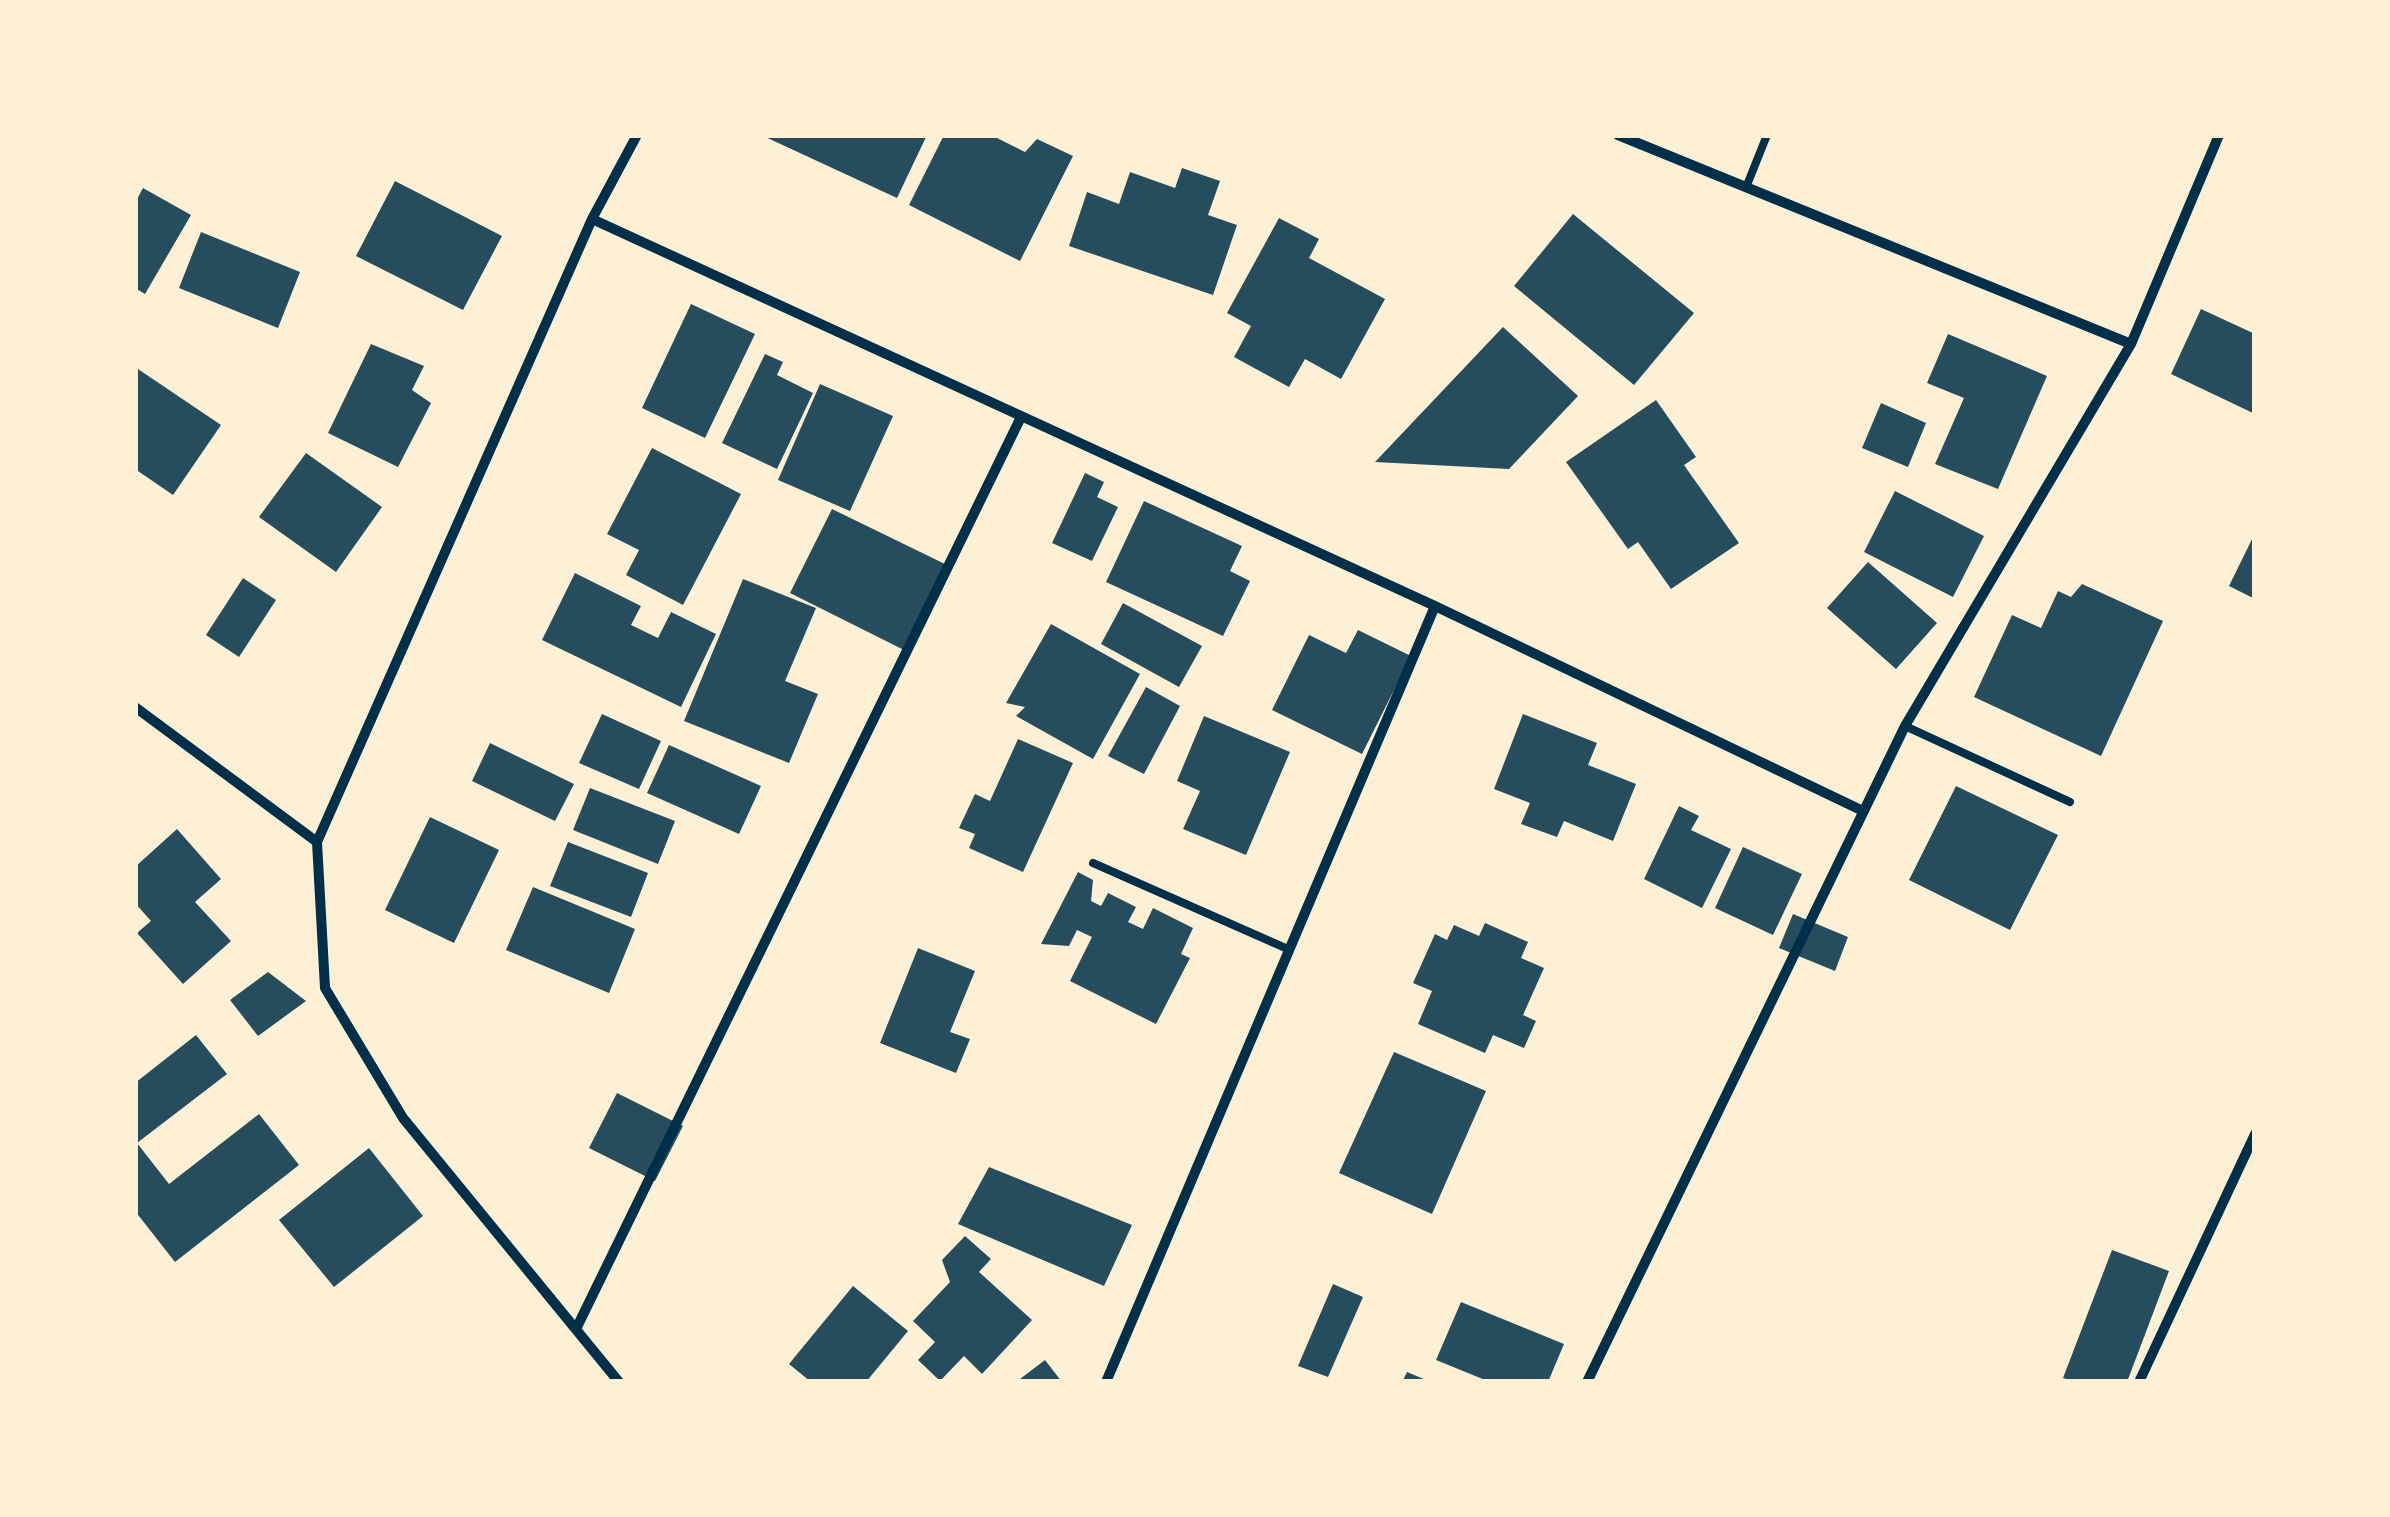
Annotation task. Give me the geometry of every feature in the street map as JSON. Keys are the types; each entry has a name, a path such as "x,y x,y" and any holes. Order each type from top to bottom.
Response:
{"street":[{"path":"619,1382 403,1118 325,988 316,842 592,219 637,135"},
{"path":"1618,135 2131,344"},
{"path":"1588,1382 1905,726 2131,344 2219,135"},
{"path":"592,219 1435,606 1862,811"},
{"path":"577,1327 1021,417"},
{"path":"1106,1382 1435,606"},
{"path":"135,708 316,842"},
{"path":"2138,1382 2255,1134"}],"lane":[{"path":"1747,185 1767,135"},
{"path":"1905,726 2070,802"},
{"path":"1093,863 1290,950"}],"building":[{"path":"761,135 927,135 897,198"},
{"path":"944,135 991,135 1025,152 1037,139 1073,156 1020,261 909,205"},
{"path":"1182,168 1220,181 1208,215 1237,225 1213,295 1069,246 1087,192 1119,204 1130,172 1175,188"},
{"path":"395,181 502,236 463,310 356,256"},
{"path":"143,188 191,215 145,294 135,288 135,203"},
{"path":"1573,214 1694,313 1634,385 1514,286"},
{"path":"1279,218 1319,239 1309,258 1385,299 1341,379 1305,359 1289,387 1234,357 1251,326 1227,313"},
{"path":"201,232 300,272 278,328 179,288"},
{"path":"691,304 755,334 705,438 642,408"},
{"path":"2201,309 2255,334 2255,414 2171,374"},
{"path":"1503,327 1578,396 1509,469 1375,462"},
{"path":"1948,334 2047,376 1998,489 1935,464 1964,398 1927,383"},
{"path":"371,344 424,366 412,390 431,403 398,467 328,433"},
{"path":"765,354 783,362 777,375 813,393 777,469 722,443"},
{"path":"135,367 221,425 173,495 135,469"},
{"path":"820,384 893,416 850,511 778,480"},
{"path":"1656,400 1696,457 1684,465 1739,543 1671,589 1638,542 1628,549 1566,462"},
{"path":"1881,403 1926,423 1908,467 1862,448"},
{"path":"652,448 741,494 683,605 626,575 639,550 607,534"},
{"path":"306,453 382,507 336,572 259,517"},
{"path":"1085,473 1104,482 1097,497 1118,507 1092,561 1052,543"},
{"path":"1895,491 1984,536 1953,597 1864,552"},
{"path":"1144,501 1242,546 1230,571 1250,581 1223,636 1106,582"},
{"path":"832,509 949,566 906,651 790,593"},
{"path":"2255,533 2255,599 2229,586"},
{"path":"1868,562 1937,623 1896,669 1827,608"},
{"path":"575,573 641,606 631,625 658,638 671,612 716,634 681,707 542,640"},
{"path":"243,578 276,600 239,657 206,635"},
{"path":"743,579 816,608 785,681 818,694 789,763 684,721"},
{"path":"2082,584 2163,621 2101,756 1974,697 2012,615 2041,628 2058,591 2071,597"},
{"path":"1123,603 1202,646 1179,687 1101,644"},
{"path":"1051,624 1140,674 1093,759 1016,716 1025,707 1006,703"},
{"path":"1358,630 1411,656 1362,754 1272,710 1309,635 1346,653"},
{"path":"1146,687 1180,706 1144,774 1108,756"},
{"path":"602,714 661,741 639,789 579,763"},
{"path":"1523,714 1597,743 1588,765 1636,784 1613,841 1564,821 1557,837 1521,824 1530,803 1494,789"},
{"path":"1204,716 1290,752 1246,855 1183,829 1200,791 1177,781"},
{"path":"1018,739 1073,763 1023,872 969,848 975,834 959,828 975,794 990,801"},
{"path":"490,743 574,784 555,821 472,781"},
{"path":"669,745 761,786 739,834 647,793"},
{"path":"1956,786 2058,835 2010,930 1909,880"},
{"path":"590,788 675,821 658,864 573,830"},
{"path":"1679,806 1699,816 1691,830 1731,849 1702,908 1644,879"},
{"path":"430,817 499,850 454,943 385,910"},
{"path":"177,829 221,879 195,902 231,941 183,984 137,933 151,921 135,903 135,867"},
{"path":"568,842 648,873 631,917 550,886"},
{"path":"1743,847 1802,874 1773,935 1715,908"},
{"path":"1078,872 1093,880 1091,901 1101,906 1108,893 1136,907 1128,922 1143,929 1153,908 1193,928 1181,954 1190,958 1156,1024 1070,981 1092,937 1077,930 1069,946 1041,944"},
{"path":"533,887 635,929 609,993 506,950"},
{"path":"1793,914 1848,937 1835,971 1779,948"},
{"path":"1485,923 1528,942 1521,958 1544,968 1523,1015 1536,1021 1524,1048 1493,1035 1485,1053 1418,1024 1432,991 1413,983 1435,934 1447,940 1454,925 1479,936"},
{"path":"918,948 975,971 950,1032 970,1039 956,1073 880,1043"},
{"path":"268,972 306,1001 258,1036 230,1000"},
{"path":"196,1035 227,1074 137,1143 169,1184 259,1114 299,1165 175,1262 135,1211 135,1083"},
{"path":"1394,1052 1486,1091 1432,1214 1339,1173"},
{"path":"617,1093 683,1126 655,1181 589,1148"},
{"path":"369,1148 423,1216 334,1287 279,1220"},
{"path":"989,1167 1132,1225 1104,1286 958,1224"},
{"path":"965,1236 991,1259 979,1272 1032,1320 982,1374 964,1356 940,1381 918,1360 935,1342 913,1321 950,1282 942,1260"},
{"path":"2112,1250 2169,1271 2127,1382 2075,1382 2063,1378"},
{"path":"1333,1284 1363,1297 1328,1377 1298,1366"},
{"path":"853,1286 908,1331 866,1382 811,1382 789,1364"},
{"path":"1461,1302 1564,1344 1548,1382 1490,1382 1436,1360"},
{"path":"1045,1360 1062,1382 1016,1382"},
{"path":"1407,1372 1431,1382 1402,1382"}]}
